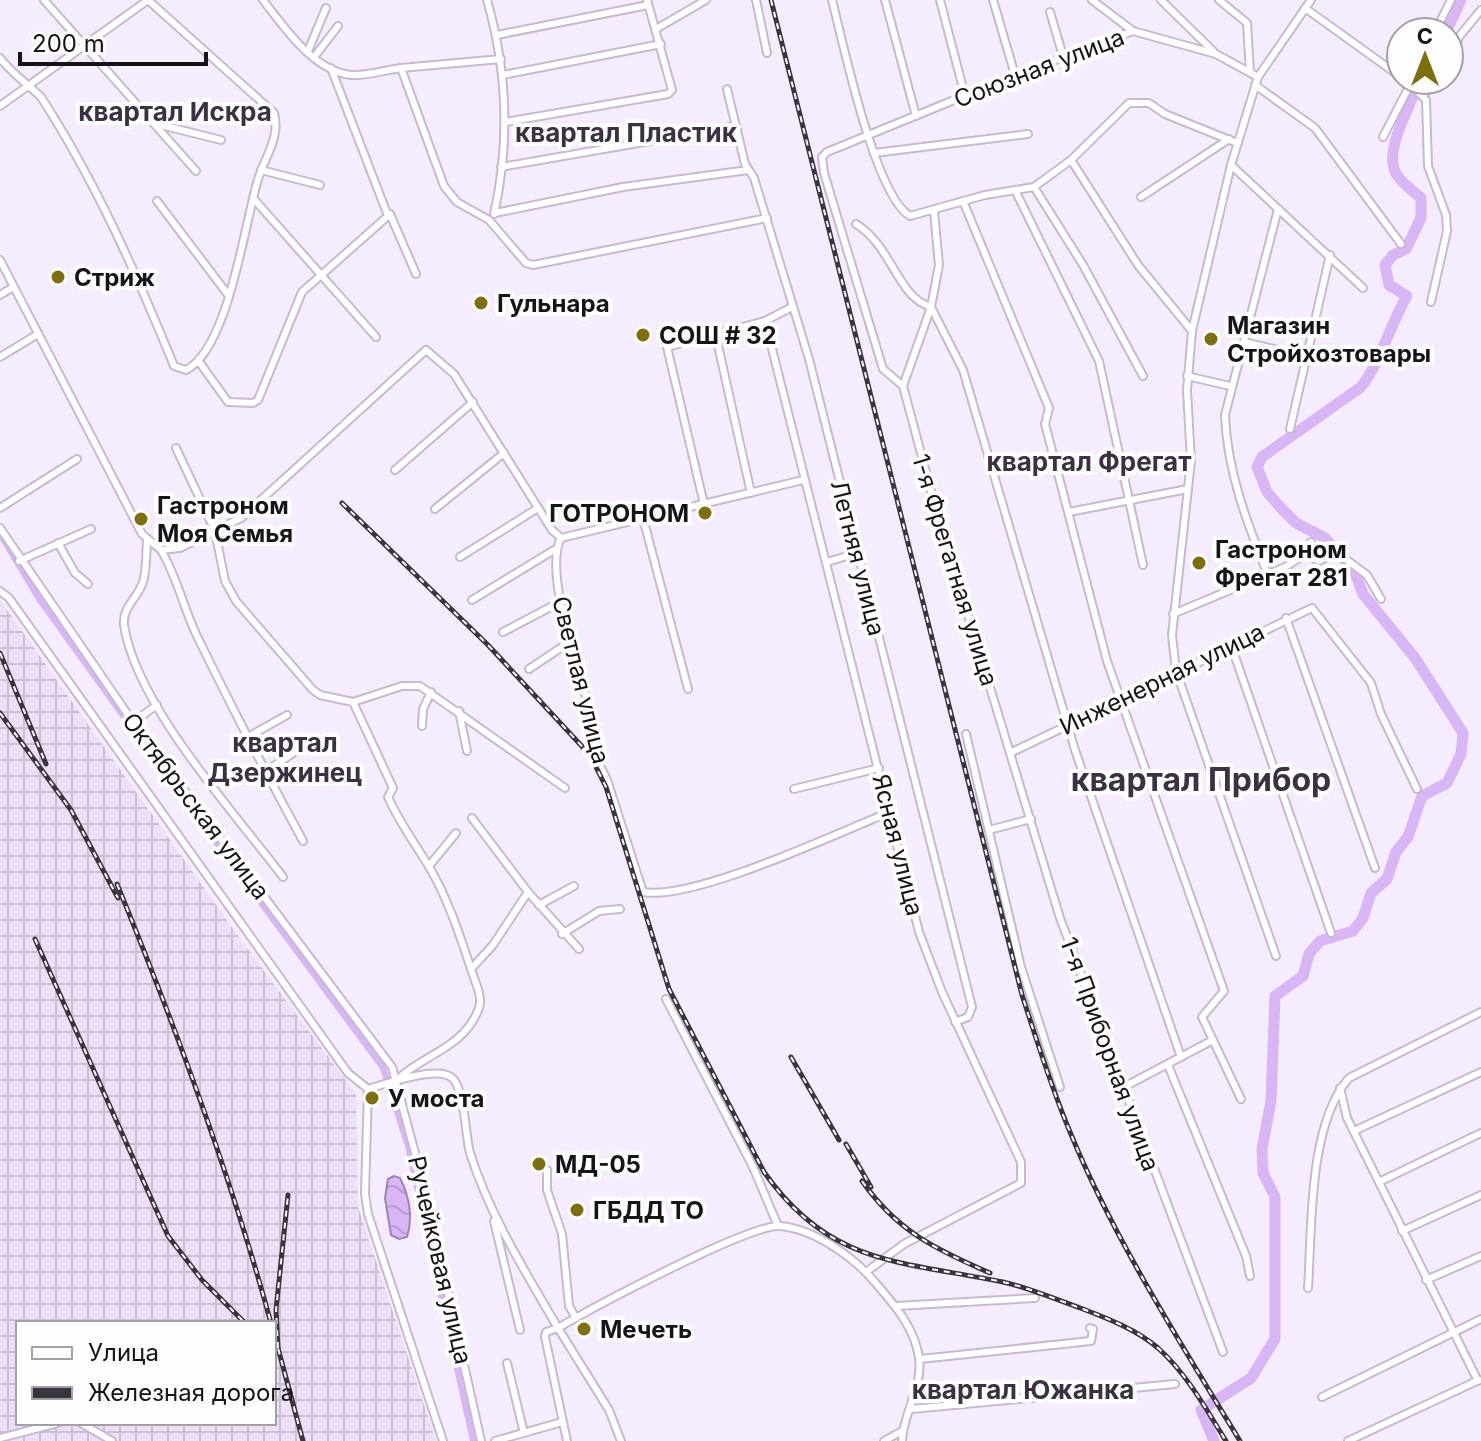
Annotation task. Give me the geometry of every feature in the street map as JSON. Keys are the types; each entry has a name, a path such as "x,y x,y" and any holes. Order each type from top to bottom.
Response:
{"street":[{"path":"44,0 86,43 196,171"},
{"path":"0,58 30,87 41,97 78,153 138,276 174,366 186,370 200,363 229,296 261,170 274,142 274,113 148,0 30,87 0,106"},
{"path":"263,0 308,51 331,68 353,75 501,59"},
{"path":"487,0 501,59 506,122 495,213 489,220"},
{"path":"656,29 706,0"},
{"path":"756,0 767,53"},
{"path":"832,0 874,153 904,213 917,216 963,201 1034,187 1071,160 1119,110 1140,101 1237,143"},
{"path":"885,0 916,116"},
{"path":"940,0 965,96"},
{"path":"993,0 1015,75"},
{"path":"1092,0 1133,31"},
{"path":"1161,0 1216,54"},
{"path":"1219,0 1247,23 1250,72"},
{"path":"1276,956 1176,671 1173,614 1188,489 1187,376 1192,331 1231,165 1255,85 1310,0"},
{"path":"497,35 647,2 672,90 668,94 506,122"},
{"path":"308,51 326,8"},
{"path":"1305,8 1385,64"},
{"path":"1465,29 1481,10"},
{"path":"1050,12 1063,56"},
{"path":"315,56 338,26"},
{"name":"Союзная улица","path":"903,386 883,369 824,173 822,157 1015,75 1133,31 1216,54 1258,77"},
{"path":"503,75 661,44"},
{"path":"331,68 416,274"},
{"path":"401,68 444,186 457,202 489,220 514,253 533,265 767,218"},
{"path":"1255,85 1315,128 1401,244"},
{"name":"Летняя улица","path":"727,89 748,170 754,178 767,218 809,359 972,1007 968,1017 955,1022"},
{"path":"1383,137 1400,96"},
{"path":"1424,96 1428,166 1446,215 1447,231 1431,302"},
{"path":"157,124 221,140"},
{"path":"501,167 736,126"},
{"path":"874,153 1028,134"},
{"path":"1141,197 1229,139"},
{"path":"1071,160 1138,265 1192,331"},
{"path":"1231,165 1363,288"},
{"path":"261,170 320,185"},
{"path":"495,213 623,187 748,170"},
{"path":"1034,187 1083,265 1143,376"},
{"path":"1015,190 1099,361 1143,565"},
{"path":"253,198 376,337"},
{"path":"157,201 210,276 229,296"},
{"path":"963,201 1047,402 1045,424 1107,661 1224,991 1202,1017 1241,1099"},
{"path":"1268,575 1239,498 1226,437 1230,386 1278,209"},
{"path":"903,386 931,307 939,265 934,211"},
{"path":"200,363 228,402 253,403 258,400 295,303 320,274 390,213"},
{"path":"856,224 888,254 910,294 919,303 931,307 963,370 1068,726 1163,1013 1181,1057"},
{"path":"1290,429 1330,255"},
{"path":"0,260 147,539 161,550 178,580 186,613 246,738 303,841"},
{"path":"0,295 13,287"},
{"path":"704,504 667,347 765,321 792,307"},
{"name":"Ясная улица","path":"765,321 919,932 955,1022 1021,1162 1021,1183 901,1246 866,1272"},
{"path":"715,332 751,493"},
{"path":"0,357 38,334"},
{"path":"1244,342 1307,357"},
{"path":"161,550 180,548 241,518 261,503 426,350 446,364 538,508 561,538"},
{"path":"1187,376 1230,386"},
{"name":"1-я Фрегатная улица","path":"903,386 935,506 1012,752"},
{"path":"395,470 473,402"},
{"path":"176,448 215,531 225,581 236,601 313,690 320,695 353,702 411,683 459,711 565,788"},
{"path":"435,509 504,453"},
{"path":"0,508 77,459"},
{"path":"472,600 554,550 561,538 803,480"},
{"path":"1069,512 1188,489"},
{"path":"460,557 538,508"},
{"path":"643,518 688,689"},
{"name":"Октябрьская улица","path":"0,528 19,561 133,722 392,1067 396,1081"},
{"path":"19,561 91,529"},
{"path":"147,539 144,578 125,611 124,623 134,661 157,705 283,877"},
{"path":"1173,614 1268,575 1306,554 1311,542"},
{"path":"58,543 75,573 88,584"},
{"name":"Светлая улица","path":"554,550 560,602 596,729 592,749 607,780 643,892 673,891 733,875 890,812"},
{"path":"1306,554 1319,561 1336,552 1367,575 1381,599"},
{"path":"827,562 857,553"},
{"path":"0,591 9,598 348,1073 368,1089"},
{"path":"503,632 560,602"},
{"name":"Инженерная улица","path":"1012,752 1312,608 1371,683 1381,714 1417,789"},
{"path":"1286,618 1375,868"},
{"path":"529,669 571,641"},
{"path":"1231,645 1331,933"},
{"path":"422,726 423,709 431,692"},
{"path":"353,702 393,788 388,797 397,818 429,866 449,906 480,998 478,1010 449,1048 410,1068 396,1081"},
{"path":"133,722 157,705"},
{"path":"459,711 467,751"},
{"path":"246,738 287,715"},
{"path":"966,734 1021,967 1060,1087"},
{"path":"265,772 296,751"},
{"name":"1-я Приборная улица","path":"1012,752 1060,918 1223,1352"},
{"path":"794,789 879,768"},
{"path":"472,818 562,934 579,949"},
{"path":"989,830 1031,819"},
{"path":"429,866 456,833"},
{"path":"539,905 574,886"},
{"path":"471,969 493,945 528,892"},
{"path":"562,934 599,911 620,909"},
{"path":"666,999 753,1167 778,1226"},
{"path":"1308,1288 1315,1191 1324,1133 1340,1088 1349,1078 1481,1012"},
{"path":"1122,1088 1211,1041"},
{"path":"1168,1065 1246,1256 1250,1276"},
{"path":"1354,1131 1481,1072"},
{"path":"368,1089 437,1073 450,1076 458,1087 470,1150 493,1216 520,1330"},
{"name":"Ручейковая улица","path":"396,1081 426,1194 481,1441"},
{"path":"1340,1088 1354,1131 1452,1333 1461,1342 1480,1380 1348,1441"},
{"path":"368,1089 365,1194 368,1214 443,1441"},
{"path":"1379,1182 1481,1133"},
{"path":"547,1170 547,1190 562,1234 569,1306 576,1318"},
{"path":"1402,1231 1481,1195"},
{"path":"493,1216 609,1410 621,1441"},
{"path":"567,1441 546,1332 743,1235 778,1226 800,1231 856,1259 896,1306 913,1335 920,1359 912,1409 902,1431 902,1441"},
{"path":"1426,1280 1481,1256"},
{"path":"896,1306 1035,1298"},
{"path":"1322,1397 1481,1319"},
{"path":"920,1359 1091,1341 1093,1329 1090,1328"},
{"path":"507,1363 524,1433"},
{"path":"912,1409 1175,1384"},
{"path":"495,1441 562,1422"},
{"path":"0,1438 50,1425"},
{"path":"84,1425 112,1441"},
{"path":"884,1441 902,1431"}],"shaded area":[{"path":"0,600 241,940 356,1094 358,1207 436,1441 0,1441"}],"water":[{"path":"394,1176 400,1178 403,1185 410,1214 407,1237 399,1239 391,1235 385,1198 388,1179"}],"waterway":[{"path":"1454,16 1461,0"},
{"path":"1214,1441 1201,1410 1251,1378 1275,1339 1275,1197 1263,1173 1262,1149 1271,1101 1275,996 1303,976 1309,954 1320,941 1353,931 1363,918 1371,893 1387,879 1396,852 1408,837 1422,796 1447,783 1461,754 1463,733 1415,658 1363,594 1354,570 1325,538 1296,523 1281,508 1267,492 1257,467 1262,457 1361,387 1407,296 1389,285 1385,265 1393,255 1406,249 1421,218 1421,198 1405,184 1393,167 1397,134 1413,96"},
{"path":"0,534 39,599 383,1068 408,1146 473,1441"}],"railway":[{"path":"771,0 1033,1029 1063,1115 1106,1211 1149,1290 1240,1441"},
{"path":"342,503 488,645 590,755 606,787 669,989 764,1172 789,1203 815,1226 842,1243 870,1254 900,1263 1013,1285 1132,1330 1158,1348 1178,1369 1226,1441"},
{"path":"0,653 46,764"},
{"path":"0,713 71,810 118,898"},
{"path":"117,884 201,1101 270,1321"},
{"path":"35,939 168,1236 202,1280 243,1321"},
{"path":"791,1057 839,1140"},
{"path":"846,1144 871,1187"},
{"path":"862,1181 889,1213 918,1237 990,1273"},
{"path":"278,1348 276,1310 288,1195"},
{"path":"276,1341 303,1441"}],"place":[{"name":"Стриж","path":"58,277"},
{"name":"Гульнара","path":"481,303"},
{"name":"СОШ # 32","path":"643,335"},
{"name":"Магазин Стройхозтовары","path":"1211,339"},
{"name":"ГОТРОНОМ","path":"705,513"},
{"name":"Гастроном Моя Семья","path":"141,519"},
{"name":"Гастроном Фрегат 281","path":"1199,563"},
{"name":"У моста","path":"372,1098"},
{"name":"МД-05","path":"539,1164"},
{"name":"ГБДД ТО","path":"577,1210"},
{"name":"Мечеть","path":"584,1329"}],"district":[{"name":"квартал Искра","path":"175,111"},
{"name":"квартал Пластик","path":"626,132"},
{"name":"квартал Фрегат","path":"1089,461"},
{"name":"квартал Дзержинец","path":"285,757"},
{"name":"квартал Прибор","path":"1201,779"},
{"name":"квартал Южанка","path":"1023,1389"}]}
